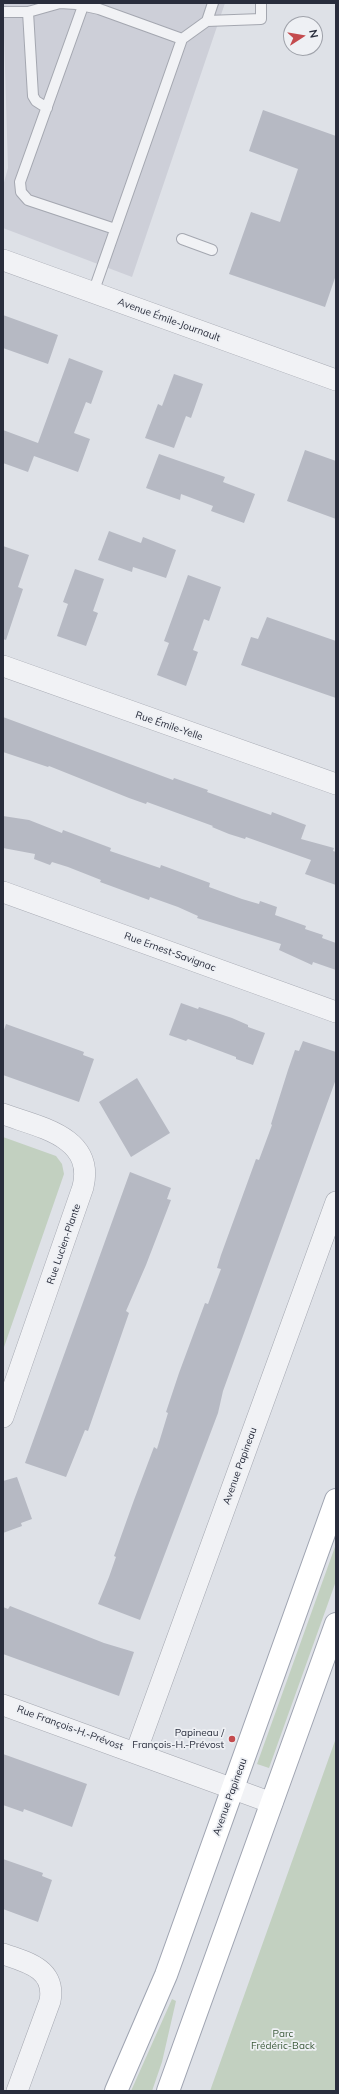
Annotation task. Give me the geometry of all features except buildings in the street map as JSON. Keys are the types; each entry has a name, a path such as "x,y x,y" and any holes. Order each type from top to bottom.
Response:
{"main road":[{"name":"Avenue Papineau","path":"116,2091 166,1975 336,1500"},
{"path":"168,2091 336,1624"}],"street":[{"name":"Avenue Émile-Journault","path":"3,260 336,380"},
{"name":"Rue Émile-Yelle","path":"3,666 336,784"},
{"name":"Rue Ernest-Savignac","path":"3,892 336,1012"},
{"name":"Rue Lucien-Plante","path":"3,1114 67,1139 80,1153 86,1173 83,1186 3,1417"},
{"name":"Avenue Papineau","path":"136,1752 336,1202"},
{"name":"Rue François-H.-Prévost","path":"3,1705 136,1752 272,1803"},
{"path":"3,1954 37,1968 47,1979 51,1990 50,2001 17,2091"}],"lane":[{"path":"3,12 28,12 60,3 83,6 99,9 182,39"},
{"path":"207,21 213,3"},
{"path":"93,293 182,39 207,21 261,19 261,3"},
{"path":"83,6 20,182 21,192 28,200 115,230"},
{"path":"28,12 32,96 36,102 46,108"},
{"path":"182,239 212,250"}],"shaded area":[{"path":"3,3 225,3 132,277 3,228 3,186 8,168"}],"green space":[{"path":"3,1137 56,1156 62,1164 64,1174 3,1350"},
{"path":"336,1544 336,1581 269,1768 257,1764"},
{"name":"Parc Frédéric-Back","path":"336,1738 336,2091 210,2091"},
{"path":"172,1999 176,2001 162,2062 152,2091 131,2091"}],"place":[{"name":"Papineau / François-H.-Prévost","path":"232,1739"}]}
